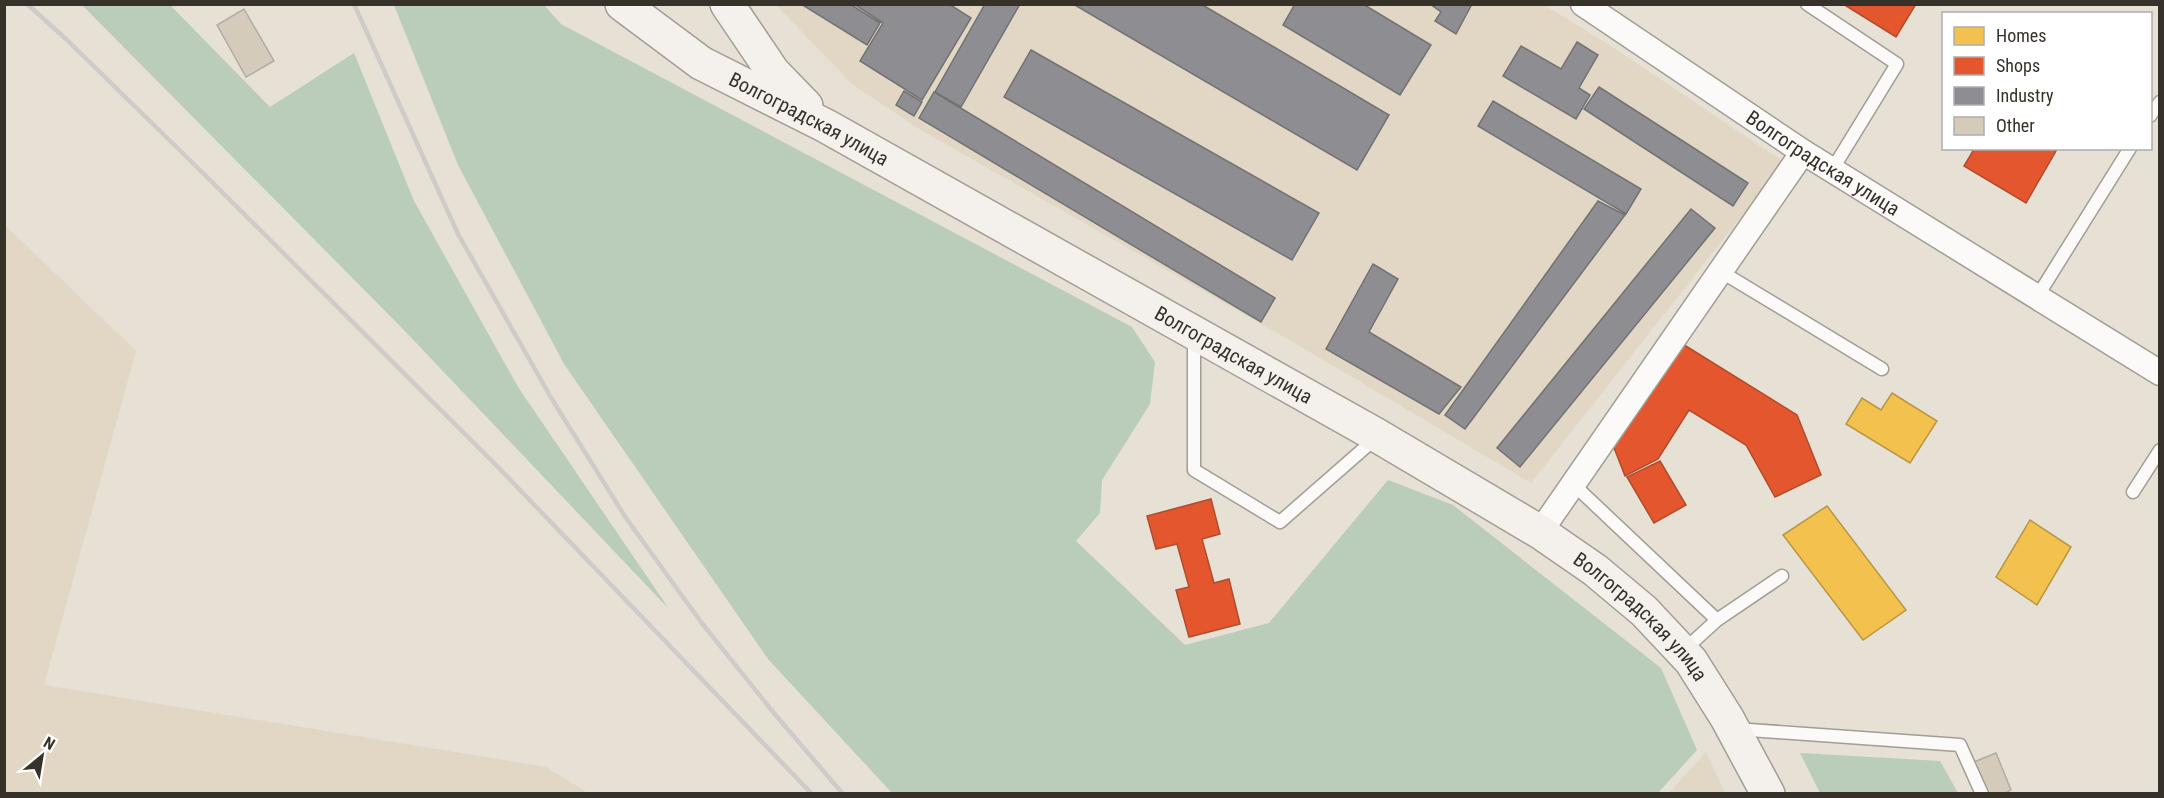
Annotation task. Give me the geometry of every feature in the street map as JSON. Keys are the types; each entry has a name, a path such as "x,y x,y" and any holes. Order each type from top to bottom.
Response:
{"main road":[{"name":"Волгоградская улица","path":"622,4 701,63 826,126 1378,436 1540,532 1595,570 1644,611 1690,661 1733,729 1768,794"},
{"path":"727,4 773,72 826,126"}],"street":[{"name":"Волгоградская улица","path":"1583,4 1803,152 2160,373"},
{"path":"1540,532 1803,152"}],"lane":[{"path":"1807,4 1897,64 1832,170"},
{"path":"2037,297 2129,150"},
{"path":"1720,271 1882,369"},
{"path":"1194,333 1194,470 1280,522 1378,436"},
{"path":"2133,492 2160,450"},
{"path":"1573,484 1717,620"},
{"path":"1682,652 1717,620 1782,576"},
{"path":"1733,729 1960,746 1982,794"}],"shaded area":[{"path":"776,5 1544,5 1608,44 1784,162 1531,483 1298,345 916,127 852,84"},
{"path":"5,225 136,351 44,685 546,767 588,793 5,793"},
{"path":"1706,752 1725,793 1669,793"}],"green space":[{"path":"82,5 170,5 270,107 354,53 414,201 518,387 669,609 401,327"},
{"path":"394,5 544,5 561,24 1132,327 1155,362 1150,404 1102,480 1100,513 1076,541 1185,645 1269,623 1388,480 1453,505 1661,668 1697,750 1658,793 892,793 768,659 564,364 458,165"},
{"path":"1800,753 1940,761 1958,793 1820,793"}],"building: Homes":[{"path":"1892,393 1937,421 1910,463 1846,424 1862,398 1881,410"},
{"path":"1827,506 1906,610 1863,640 1783,535"},
{"path":"2030,520 2071,547 2037,605 1996,577"}],"building: Shops":[{"path":"1843,4 1916,4 1896,37"},
{"path":"1973,151 2056,151 2026,203 1964,166"},
{"path":"1681,343 1797,415 1821,475 1775,497 1746,445 1689,410 1658,459 1625,476 1613,445"},
{"path":"1660,461 1686,505 1654,523 1627,477"},
{"path":"1211,499 1220,534 1202,539 1214,583 1229,579 1240,624 1189,637 1176,590 1189,587 1177,544 1156,549 1147,516"}],"building: Industry":[{"path":"801,4 850,4 880,23 867,45"},
{"path":"854,4 949,4 971,18 922,100 860,61 883,23"},
{"path":"985,4 1020,4 961,107 935,92"},
{"path":"1073,4 1201,4 1389,115 1357,170"},
{"path":"1295,4 1363,4 1431,45 1400,95 1283,25"},
{"path":"1430,4 1472,4 1456,34 1435,21 1441,12"},
{"path":"1577,42 1598,55 1579,88 1590,95 1576,119 1503,76 1521,46 1561,69"},
{"path":"1031,50 1319,213 1292,260 1004,97"},
{"path":"1599,87 1748,183 1733,206 1584,109"},
{"path":"904,91 922,102 914,116 896,105"},
{"path":"934,92 1275,298 1261,322 919,118"},
{"path":"1493,101 1641,189 1626,214 1478,126"},
{"path":"1598,201 1625,215 1465,429 1445,415"},
{"path":"1691,209 1715,228 1520,467 1497,448"},
{"path":"1373,264 1398,279 1369,332 1461,387 1439,414 1326,349"}],"building: Other":[{"path":"244,9 274,61 246,77 217,25"},
{"path":"1996,753 2011,790 2003,794 1986,794 1974,762"}],"railway":[{"path":"27,4 205,175 495,464 812,794"},
{"path":"354,4 458,234 553,401 626,518 701,622 843,794"}]}
